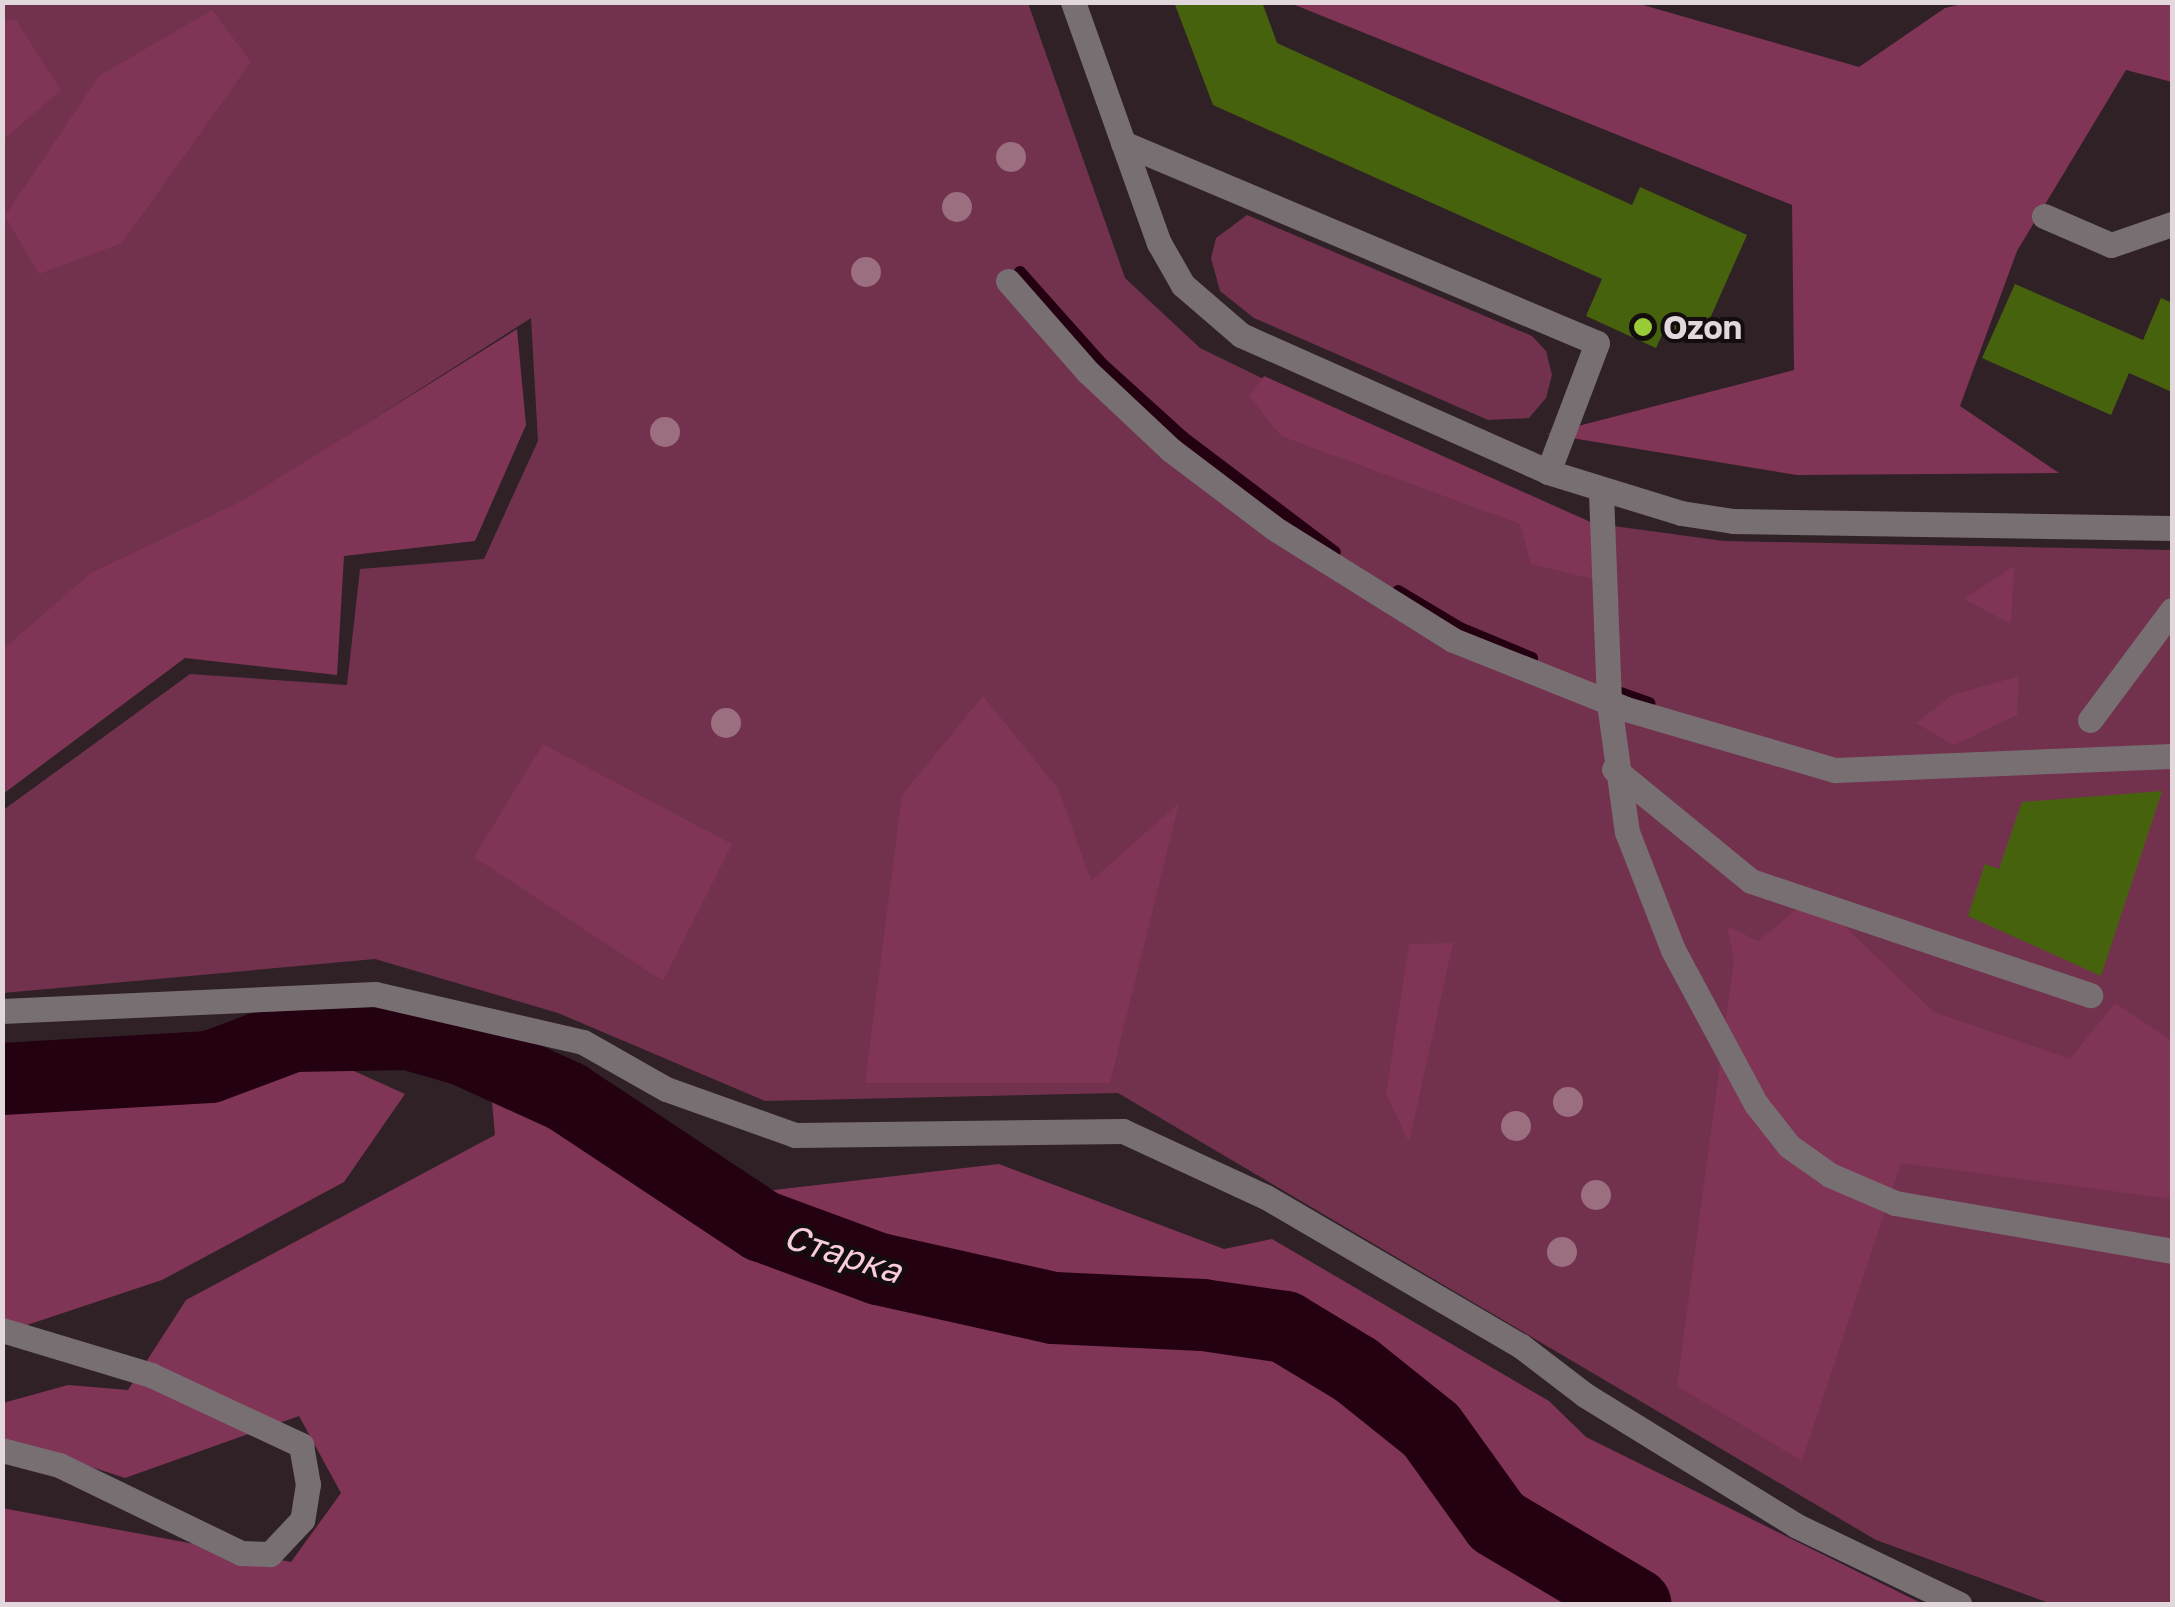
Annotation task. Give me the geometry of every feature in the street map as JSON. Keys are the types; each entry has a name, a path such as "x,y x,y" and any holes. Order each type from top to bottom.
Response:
{"street":[{"path":"1073,2 1159,243 1209,313 1241,335 1601,493 1733,520 2172,528"},
{"path":"1124,143 1598,343 1548,472"},
{"path":"2044,216 2111,246 2172,224"},
{"path":"1008,282 1088,372 1170,450 1274,528 1453,640 1608,703 1835,770 2172,756"},
{"path":"1601,493 1608,703 1614,769 1628,832 1673,950 1756,1104 1789,1146 1830,1175 1894,1203 2172,1251"},
{"path":"2090,720 2172,610"},
{"path":"1614,769 1751,881 2090,995"},
{"path":"2,1011 376,994 582,1042 666,1089 795,1135 1123,1131 1266,1197 1521,1346 1585,1395 1797,1526 1959,1604"},
{"path":"2,1330 151,1375 300,1445 308,1484 302,1520 270,1554 241,1554 59,1465 2,1450"}],"shaded area":[{"path":"3,3 1028,3 1125,278 1200,348 1547,517 1724,541 2172,550 2172,1604 2052,1604 1876,1540 1118,1093 765,1101 558,1013 375,959 3,993 2,811 190,674 347,685 360,569 484,559 538,441 531,318 3,656"},
{"path":"1290,3 1636,3 1859,67 1945,8 1966,3 2172,3 2172,82 2126,70 2017,251 1960,406 2059,473 1797,475 1547,434 1794,370 1792,205"},
{"path":"212,10 251,62 122,243 39,274 5,216 99,76"},
{"path":"16,20 61,90 3,140 3,21"},
{"path":"1247,215 1532,336 1546,351 1552,375 1546,398 1529,418 1488,420 1254,318 1220,291 1211,258 1216,238"},
{"path":"517,329 526,425 475,541 344,556 337,675 185,658 3,794 3,649 91,573 242,501"},
{"path":"1264,376 1595,524 1597,580 1531,564 1520,524 1281,436 1249,396"},
{"path":"2014,566 2011,624 1964,599"},
{"path":"2019,676 2017,715 1954,745 1916,723 1952,695"},
{"path":"983,696 1059,790 1091,881 1179,803 1110,1083 865,1083 902,795"},
{"path":"543,744 732,844 663,981 474,857"},
{"path":"1813,896 1934,1012 2070,1059 2115,1003 2172,1041 2172,1199 1901,1163 1802,1461 1677,1386 1734,960 1727,926 1758,941"},
{"path":"1453,943 1409,1142 1386,1094 1409,944"},
{"path":"303,1048 405,1094 344,1182 162,1280 3,1333 3,1066"},
{"path":"490,1080 645,1166 765,1191 999,1164 1224,1249 1272,1239 1549,1401 1586,1437 1923,1604 1655,1604 1505,1504 1441,1414 1297,1318 1227,1308 1242,1337 1312,1361 1439,1470 1568,1604 3,1604 2,1508 291,1562 341,1493 299,1416 125,1478 3,1438 3,1403 68,1385 128,1390 186,1300 495,1135"}],"building":[{"path":"1174,2 1262,2 1277,43 1632,205 1640,187 1747,235 1700,341 1666,326 1656,348 1586,316 1602,279 1213,105"},
{"path":"2015,284 2143,340 2161,298 2172,303 2172,392 2129,373 2111,415 1982,358"},
{"path":"2162,791 2101,976 1968,916 1985,864 1999,869 2022,802"}],"waterway":[{"path":"1020,272 1101,363 1184,438 1335,552"},
{"path":"1398,591 1460,628 1532,658"},
{"path":"1606,688 1649,703"},
{"name":"Старка","path":"2,1079 210,1067 293,1036 408,1034 464,1050 567,1097 762,1226 879,1269 1054,1308 1203,1315 1285,1327 1356,1370 1431,1430 1497,1522 1635,1604"}],"place":[{"name":"Ozon","path":"1643,327"}]}
